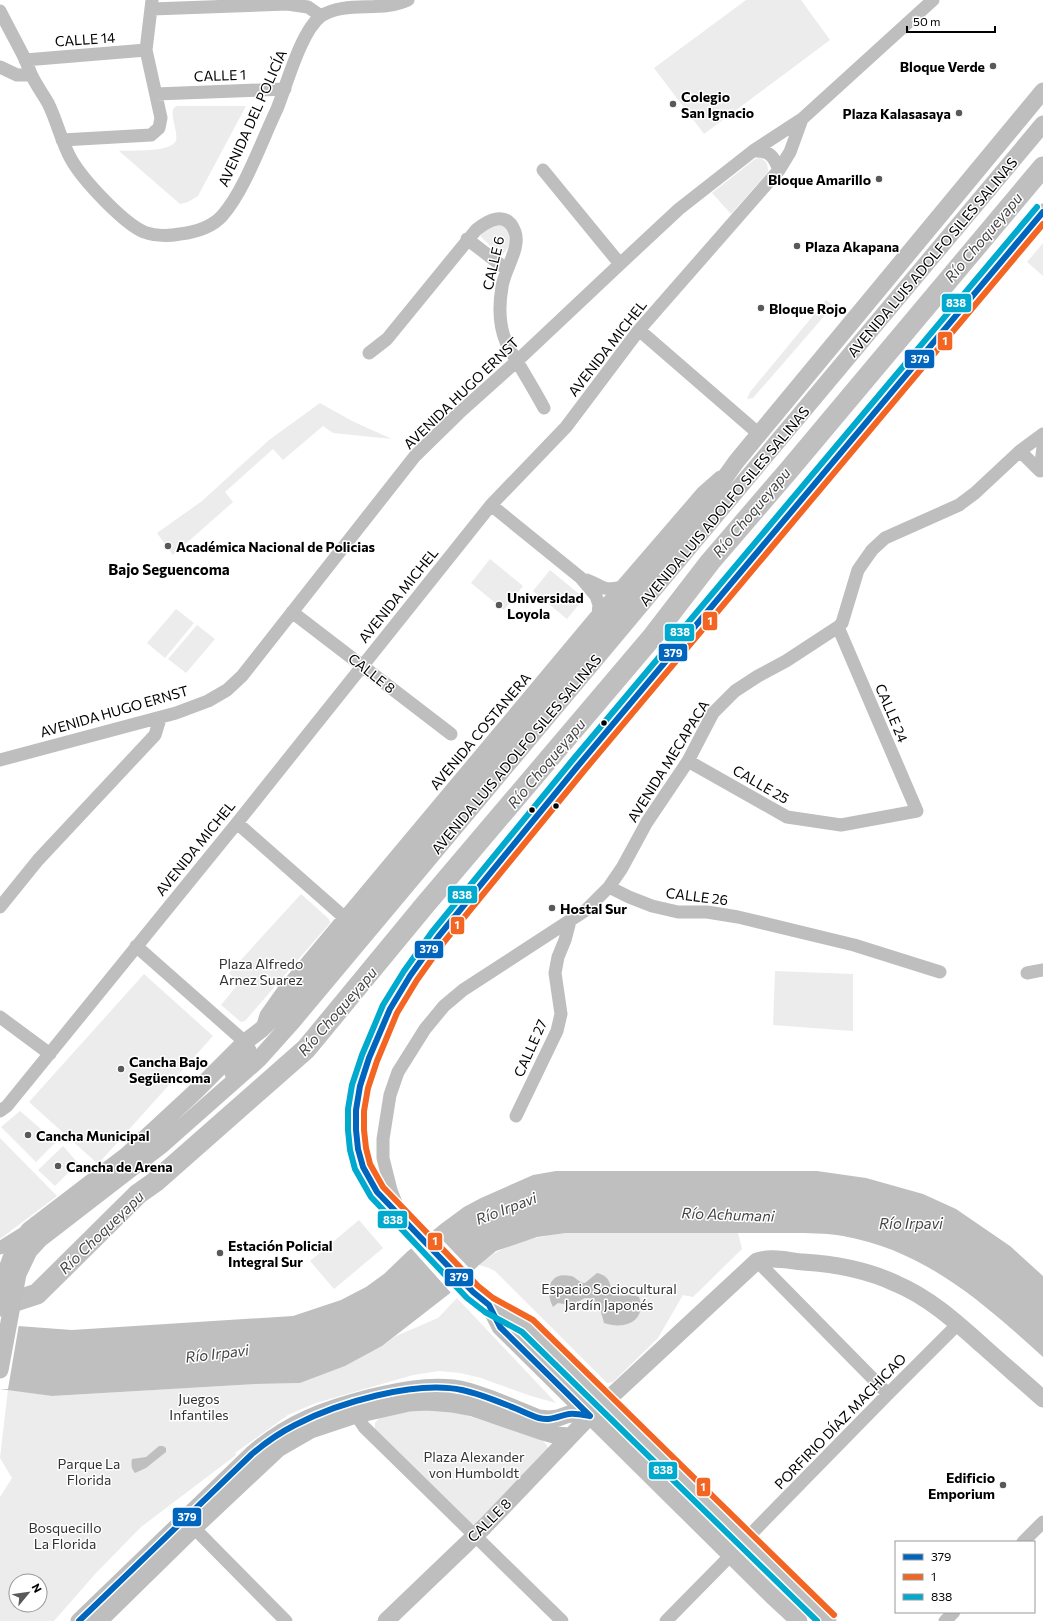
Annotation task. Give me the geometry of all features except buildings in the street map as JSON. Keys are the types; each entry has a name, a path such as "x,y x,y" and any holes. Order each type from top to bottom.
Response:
{"main road":[{"name":"AVENIDA LUIS ADOLFO SILES SALINAS","path":"0,1301 12,1255 29,1230 127,1155 194,1093 245,1042 262,1029 292,1000 704,506 758,434 1043,91"},
{"name":"AVENIDA LUIS ADOLFO SILES SALINAS","path":"0,1370 6,1278 40,1239 163,1144 258,1060 293,1021 1043,124"},
{"path":"828,1621 527,1326 489,1305 472,1292 377,1192 362,1167 356,1130 356,1110 360,1086 368,1058 390,1009 410,976 438,937 577,767 1043,212"},
{"path":"757,1261 767,1259 821,1263 857,1270 881,1277 914,1293 958,1324 1043,1399"},
{"name":"CALLE 8","path":"386,1621 474,1536 590,1416 757,1261"},
{"path":"489,1305 500,1327 799,1621"},
{"path":"79,1621 189,1523 278,1449 310,1430 354,1408 402,1390 454,1388 484,1397 539,1418 549,1419 569,1414 590,1416"},
{"path":"354,1408 409,1403 452,1404 473,1408 522,1426 554,1435 570,1436"},
{"path":"100,1621 189,1523"},
{"path":"731,1555 745,1540"}],"street":[{"name":"AVENIDA DEL POLICÍA","path":"0,12 25,60 31,75 48,104 62,140 72,160 102,198 143,232 158,235 174,235 194,232 210,225 222,216 237,194 285,89 303,40 311,26 321,16 333,9 347,6 397,5 408,0"},
{"name":"AVENIDA HUGO ERNST","path":"0,760 158,718 208,700 227,690 242,676 416,456 459,413 679,210 753,151 802,119 934,0"},
{"path":"62,140 151,135 159,128 161,118 146,50 152,5 287,4 308,7 321,16"},
{"name":"CALLE 14","path":"25,60 146,50"},
{"path":"0,67 17,75 31,75"},
{"name":"CALLE 1","path":"156,94 285,89"},
{"name":"AVENIDA MICHEL","path":"0,1111 7,1106 50,1054 237,823 490,505 566,426 639,330 779,170 790,152 802,119"},
{"path":"753,151 763,151 769,154 775,161 779,170"},
{"path":"543,170 620,264"},
{"name":"CALLE 6","path":"369,353 387,339 467,239 486,221 498,218 504,219 516,233 517,240 515,250 506,269 502,286 500,298 502,324 506,342 544,408"},
{"path":"467,239 506,269"},
{"path":"639,330 758,434"},
{"path":"838,627 842,623 858,570 872,550 885,538 959,505 975,493 1020,451 1043,434"},
{"path":"1042,476 1043,447"},
{"path":"1020,451 1042,476"},
{"name":"AVENIDA COSTANERA","path":"262,1029 266,1015 283,991 598,614 703,492 736,462"},
{"path":"490,505 582,578 602,589 621,587"},
{"path":"582,578 596,596 599,605 598,614"},
{"name":"CALLE 8","path":"292,612 451,734"},
{"name":"AVENIDA MECAPACA","path":"402,1219 391,1190 383,1158 383,1139 390,1095 398,1072 425,1029 444,1006 463,990 586,910 609,888 622,868 647,822 688,761 713,713 735,691 786,661 838,627"},
{"name":"CALLE 24","path":"838,627 917,812"},
{"path":"0,907 38,860 155,735 159,722 158,718"},
{"name":"CALLE 25","path":"688,761 787,817 841,825 917,812"},
{"path":"237,823 344,918"},
{"name":"CALLE 26","path":"609,888 652,906 678,912 707,912 738,917 854,946 940,972"},
{"name":"CALLE 27","path":"516,1116 557,1031 561,1014 555,973 558,957 565,940 570,921"},
{"path":"136,946 245,1042 250,1050 249,1056 160,1140 149,1155"},
{"path":"1027,973 1043,970"},
{"path":"0,1017 50,1054"},
{"path":"362,1167 368,1170 375,1169 383,1158"},
{"path":"0,1248 29,1230"},
{"path":"757,1261 888,1394"},
{"name":"PORFIRIO DÍAZ MACHICAO","path":"745,1540 958,1324"},
{"path":"354,1408 364,1427 562,1621"},
{"path":"1024,1541 1043,1522"},
{"path":"189,1523 286,1621"},
{"path":"666,1621 731,1555"},
{"path":"945,1621 953,1613"}],"green space":[{"path":"746,0 801,0 830,40 704,134 654,68"},
{"path":"176,106 246,106 198,196 188,202 180,204 119,151 160,149 173,144 176,140 176,133 173,109"},
{"path":"760,158 767,164 768,172 731,214 712,193 755,159"},
{"path":"503,224 509,233 510,244 501,256 480,236 485,229"},
{"path":"1043,243 1043,276 1027,262"},
{"path":"826,300 833,306 753,398 747,399 750,392"},
{"path":"320,403 352,421 392,439 333,433 323,426 283,460 273,449 225,492 233,502 173,555 157,533 202,501 269,440"},
{"path":"490,559 523,586 504,610 471,583"},
{"path":"550,570 584,598 567,619 533,591"},
{"path":"176,609 194,623 165,658 147,643"},
{"path":"197,625 215,639 186,673 168,659"},
{"name":"Plaza Alfredo Arnez Suarez","path":"301,894 329,919 330,923 245,1021 241,1022 221,1005 239,983 229,973"},
{"path":"775,971 853,974 853,1031 773,1025"},
{"name":"Cancha Bajo Següencoma","path":"144,974 213,1036 98,1164 29,1102"},
{"name":"Cancha Municipal","path":"20,1111 56,1142 36,1162 1,1127"},
{"path":"0,1138 57,1196 0,1239"},
{"name":"Cancha de Arena","path":"63,1146 78,1163 55,1186 38,1170"},
{"path":"359,1220 383,1248 334,1289 310,1261"},
{"name":"Espacio Sociocultural Jardín Japonés","path":"566,1233 738,1233 742,1249 693,1297 683,1295 658,1338 613,1382 607,1383 495,1271 479,1265 488,1257 509,1246 531,1239"},
{"name":"Parque La Florida","path":"457,1298 556,1403 531,1396 481,1378 460,1373 439,1371 413,1375 316,1403 288,1415 235,1453 236,1455 141,1527 96,1573 54,1621 0,1621 0,1497 12,1478 0,1458 8,1389 52,1396 256,1384 300,1383 345,1366 382,1346 396,1336 438,1318"},
{"name":"Plaza Alexander von Humboldt","path":"411,1409 451,1410 542,1440 547,1445 548,1449 477,1524 472,1524 375,1429 375,1423 379,1418"},
{"path":"626,1434 666,1473 665,1476 663,1476 623,1437"},
{"path":"673,1480 715,1522 715,1524 711,1525 670,1483"},
{"path":"745,1552 809,1613 808,1616 804,1616 742,1555"}],"water":[{"path":"556,1171 817,1171 866,1178 923,1194 956,1209 1010,1246 1043,1276 1043,1357 975,1298 927,1266 873,1243 843,1236 817,1233 566,1233 537,1237 496,1251 449,1294 382,1346 345,1366 300,1383 256,1384 52,1396 0,1389 18,1326 72,1330 293,1316 341,1300 366,1287 384,1274 408,1251 441,1224 464,1207 533,1175"},
{"path":"597,1273 601,1274 608,1280 612,1293 639,1297 641,1306 640,1313 632,1322 619,1325 604,1323 599,1307 594,1302 585,1298 579,1301 573,1309 569,1309 564,1304 558,1303 553,1307 549,1295 549,1289 553,1280 563,1275 571,1276 585,1283"},
{"path":"159,1446 166,1448 166,1452 146,1468 135,1473 131,1463 132,1459 146,1457"}],"pier":[{"path":"432,1229 474,1273 452,1294 410,1247"},
{"path":"0,1319 19,1324 8,1389 0,1389"}],"waterway":[{"name":"Río Choqueyapu","path":"0,1306 37,1294 138,1194 155,1182 306,1049 424,906 653,636 710,562 1043,167"}],"transit line":[{"name":"838","path":"817,1621 522,1332 485,1312 467,1298 371,1197 355,1169 350,1150 348,1109 352,1085 362,1055 383,1005 404,971 432,932 571,762 1037,207"},
{"name":"379","path":"590,1416 500,1327 489,1305 473,1292 377,1192 363,1167 358,1149 356,1130 356,1110 360,1086 369,1058 390,1009 410,976 438,937 577,767 1043,212"},
{"name":"1","path":"834,1615 533,1320 493,1298 478,1286 383,1187 370,1164 366,1148 364,1111 368,1088 377,1061 397,1013 417,980 444,942 583,772 1043,224"},
{"name":"379","path":"79,1621 252,1454 278,1435 312,1417 354,1402 400,1391 422,1388 462,1390 497,1401 543,1419 551,1419 571,1414 590,1416"}],"place":[{"name":"Bloque Verde","path":"993,66"},
{"name":"Colegio San Ignacio","path":"673,104"},
{"name":"Plaza Kalasasaya","path":"959,113"},
{"name":"Bloque Amarillo","path":"879,179"},
{"name":"Plaza Akapana","path":"797,246"},
{"name":"Bloque Rojo","path":"761,308"},
{"name":"Académica Nacional de Policias","path":"168,546"},
{"name":"Universidad Loyola","path":"499,605"},
{"name":"Hostal Sur","path":"552,908"},
{"name":"Cancha Bajo Següencoma","path":"121,1069"},
{"name":"Cancha Municipal","path":"28,1135"},
{"name":"Cancha de Arena","path":"58,1166"},
{"name":"Estación Policial Integral Sur","path":"220,1253"},
{"name":"Edificio Emporium","path":"1003,1485"}],"district":[{"name":"Bajo Seguencoma","path":"169,569"}],"water label":[{"name":"Río Irpavi","path":"506,1208"},
{"name":"Río Achumani","path":"728,1214"},
{"name":"Río Irpavi","path":"911,1223"},
{"name":"Río Irpavi","path":"217,1353"}],"park label":[{"name":"Juegos Infantiles","path":"199,1406"},
{"name":"Bosquecillo La Florida","path":"65,1536"}]}
